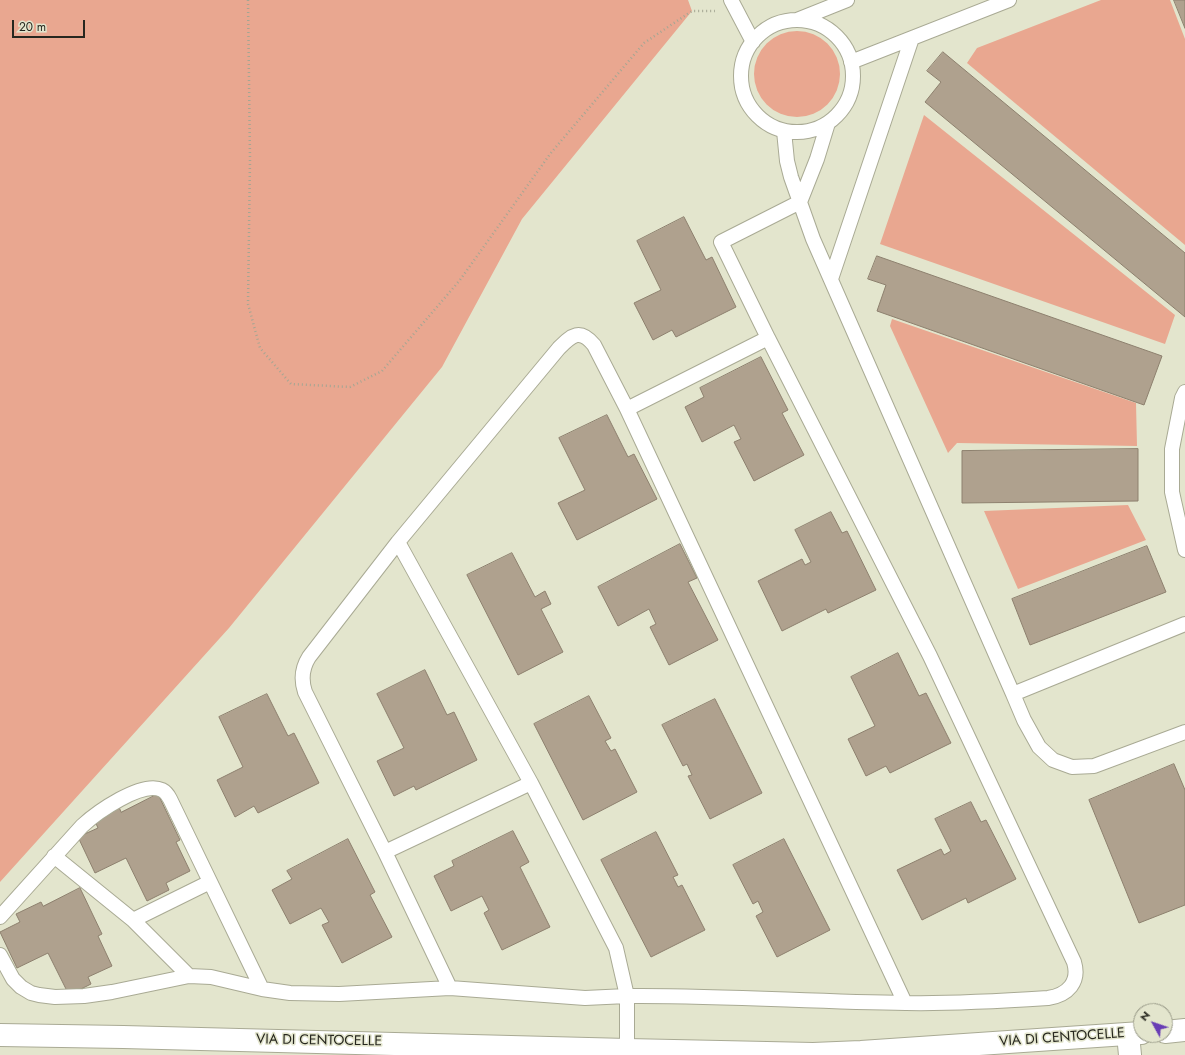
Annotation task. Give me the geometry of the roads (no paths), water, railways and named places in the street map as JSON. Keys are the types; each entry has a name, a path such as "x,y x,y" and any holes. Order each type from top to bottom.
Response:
{"street":[{"path":"1173,1031 1185,1030"},
{"name":"VIA DI CENTOCELLE","path":"0,1035 288,1040 813,1054 1133,1041"}],"lane":[{"path":"731,0 753,42"},
{"path":"795,20 814,22 831,31 844,44 851,62 853,73 850,96 837,115 828,123 818,128 796,132 772,126 762,120 747,100 741,77 746,53 753,42 772,26 795,20 847,0"},
{"path":"851,62 1009,0"},
{"path":"831,279 912,38"},
{"path":"0,955 13,979 26,990 39,995 71,997 112,992 189,976 211,977 262,989 290,993 323,994 450,988 585,998 684,995 905,1003 1002,1001 1054,997 1060,996 1071,986 1075,979 1076,968 930,656 768,338 721,242 800,202 817,159 828,123"},
{"path":"784,130 787,161 791,177 813,239 1024,720 1039,747 1053,760 1072,767 1094,766 1185,732"},
{"path":"450,988 385,852 305,692 303,682 304,666 309,657 398,542 559,348 568,339 576,335 584,335 594,345 627,409 905,1003"},
{"path":"627,409 768,338"},
{"path":"1185,392 1182,398 1172,449 1172,492 1185,550"},
{"path":"398,542 531,783 616,948 627,996 627,1050"},
{"path":"1013,694 1185,624"},
{"path":"385,852 531,783"},
{"path":"0,917 82,826 102,810 135,793 147,789 161,789 170,799 262,989"},
{"path":"54,856 133,920 189,976"},
{"path":"133,920 210,882"}]}
